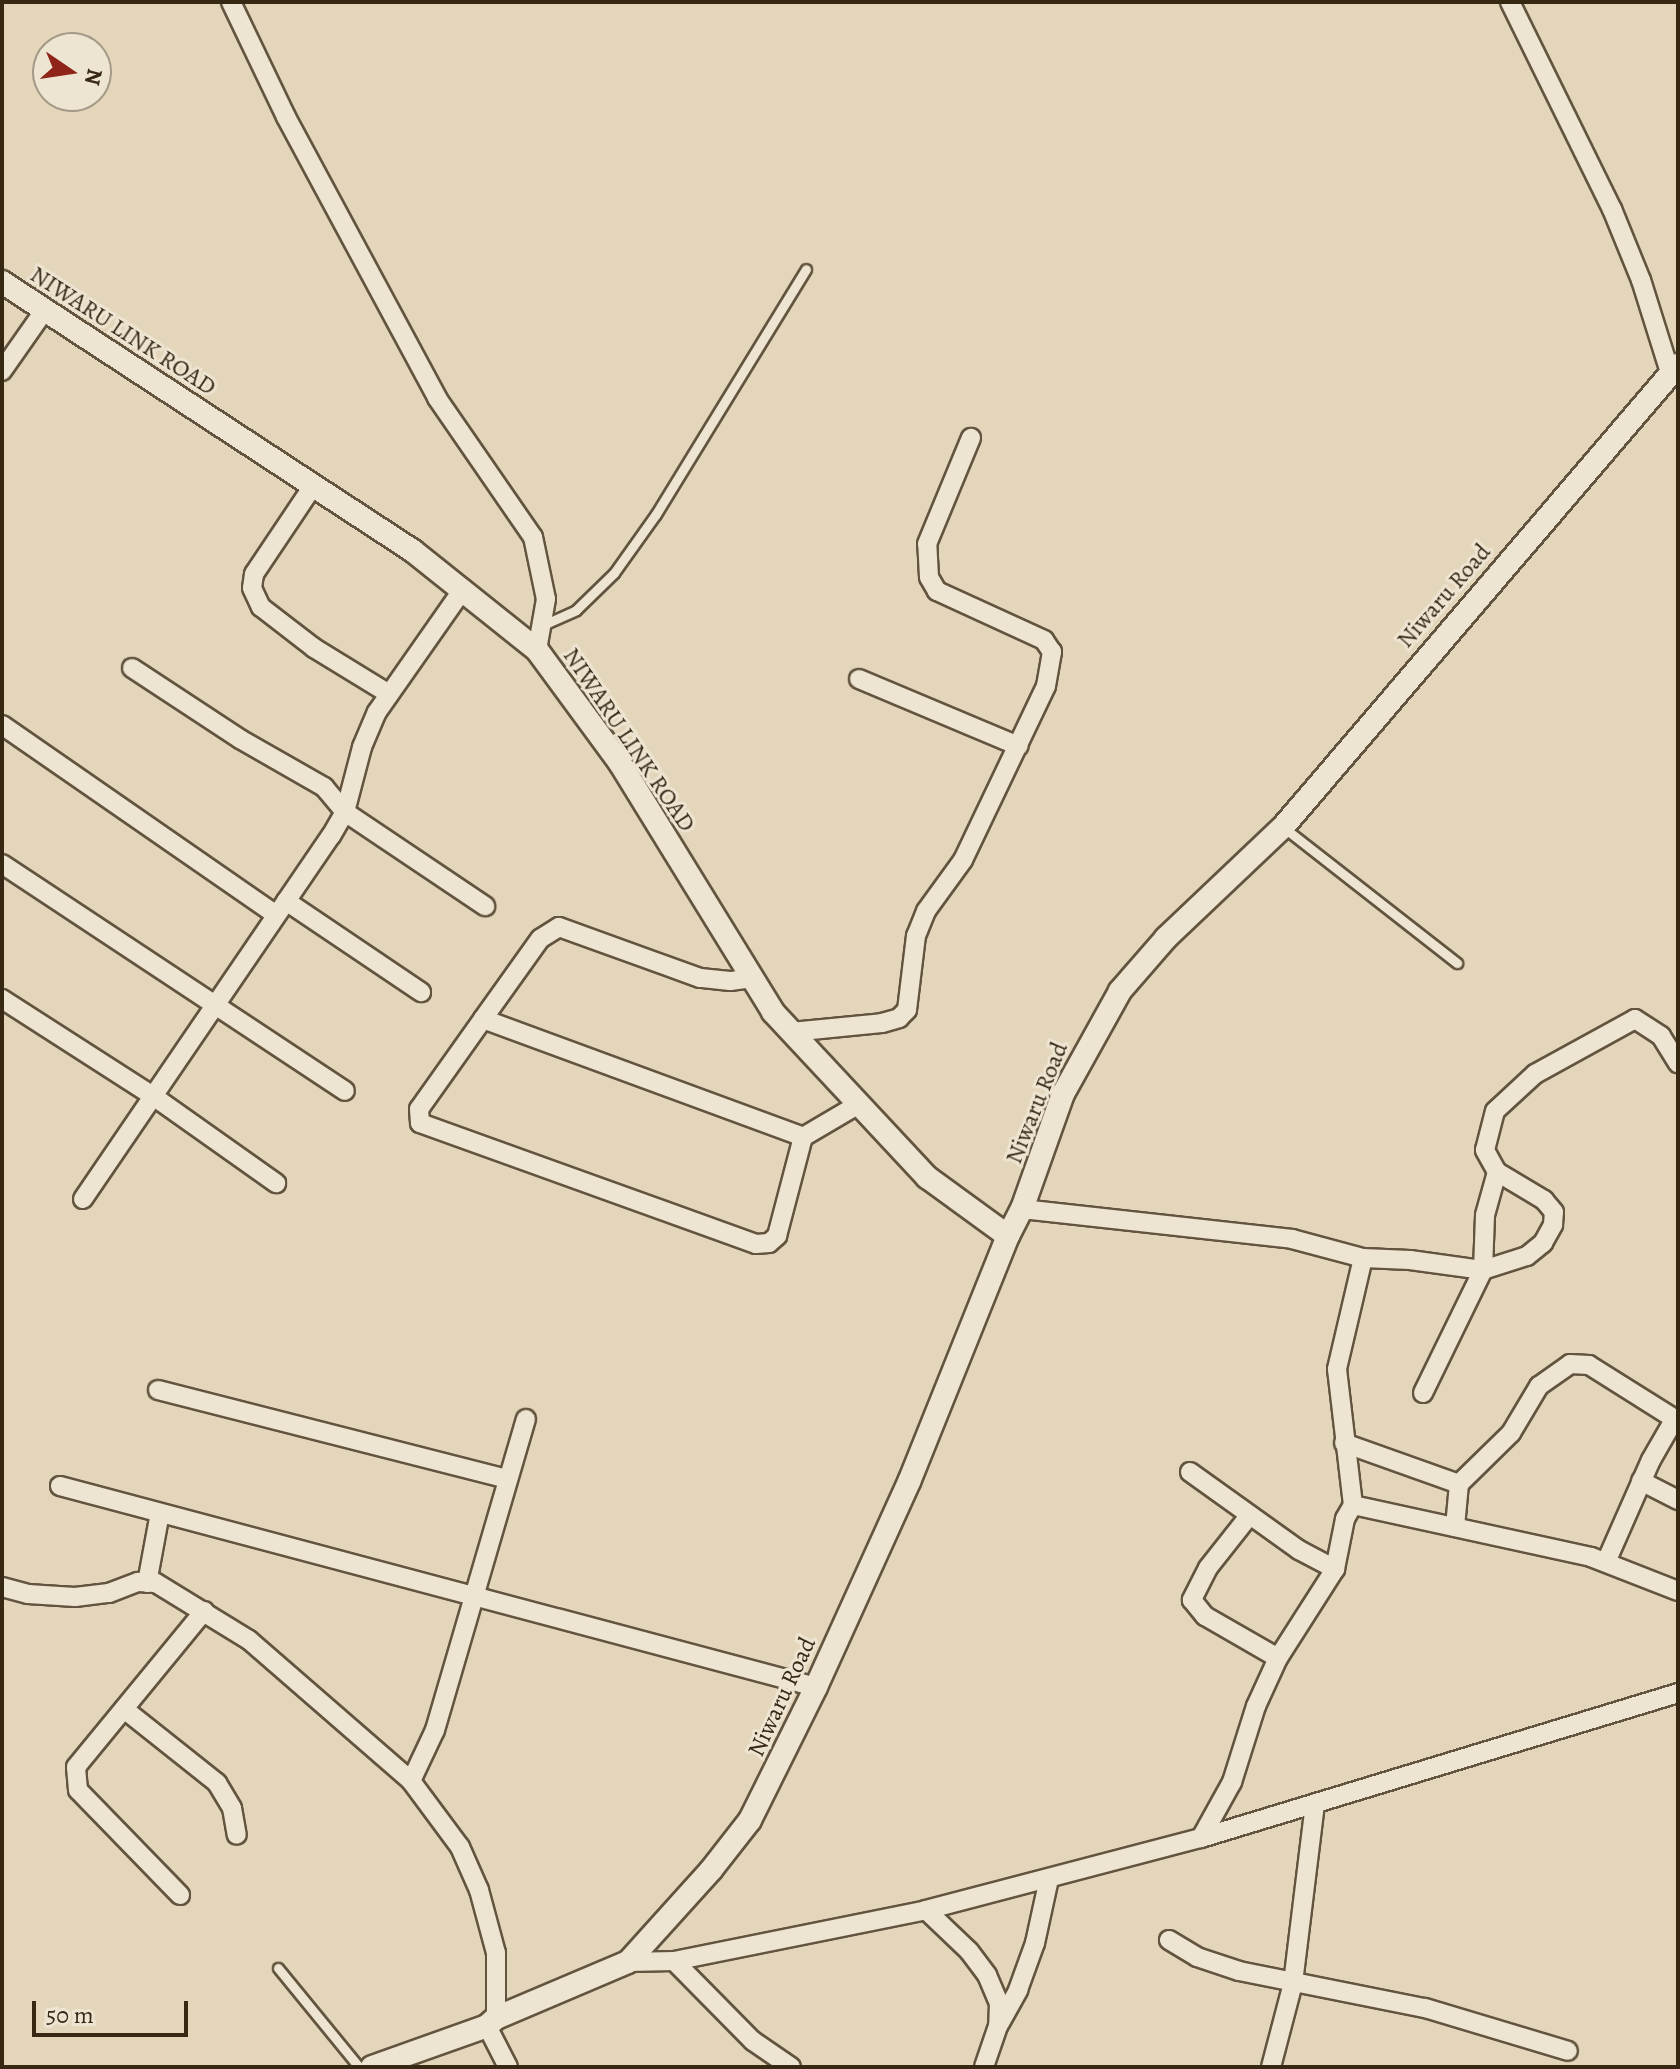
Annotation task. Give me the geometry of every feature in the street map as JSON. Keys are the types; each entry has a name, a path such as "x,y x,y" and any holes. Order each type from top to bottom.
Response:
{"street":[{"path":"231,2 286,117 437,398 533,537 546,599 537,650"},
{"path":"1510,2 1612,209 1674,371"},
{"name":"NIWARU LINK ROAD","path":"2,282 313,486 463,589 537,650 620,763 773,1012 927,1177 1008,1236"},
{"path":"2,371 44,311"},
{"name":"Niwaru Road","path":"622,1966 711,1870 750,1820 816,1687 909,1482 1008,1236 1022,1209 1063,1094 1120,991 1166,938 1283,827 1409,675 1674,371"},
{"path":"791,1032 882,1023 899,1018 907,1010 916,936 926,911 963,860 1046,686 1052,652 1044,640 937,591 926,563 927,544 971,438"},
{"path":"313,486 254,574 252,588 261,607 314,648 389,694"},
{"path":"83,1199 345,812 362,747 389,694 463,589"},
{"path":"132,668 240,739 324,787 345,812 485,906"},
{"path":"859,679 1018,746"},
{"path":"2,725 281,908 421,992"},
{"path":"2,864 215,1008 345,1091"},
{"path":"752,978 730,981 700,978 559,927 540,939 419,1109 420,1123 756,1244 769,1243 777,1236 803,1137 859,1104"},
{"path":"2,999 153,1096 276,1183"},
{"path":"483,1019 803,1137"},
{"path":"1022,1209 1292,1239 1363,1258 1410,1260 1483,1270 1527,1256 1543,1243 1553,1225 1554,1212 1544,1200 1497,1172 1485,1150 1487,1130 1495,1111 1535,1074 1635,1019 1661,1036 1678,1063"},
{"path":"1423,1393 1483,1270 1485,1215 1497,1172"},
{"path":"1201,1838 1232,1782 1256,1706 1278,1658 1335,1569 1345,1519 1353,1505 1337,1369 1363,1258"},
{"path":"1455,1527 1459,1484 1511,1433 1539,1386 1570,1364 1589,1365 1676,1420 1641,1481 1606,1562"},
{"path":"158,1390 508,1479"},
{"path":"411,1781 435,1730 526,1419"},
{"path":"1344,1443 1459,1484"},
{"path":"1190,1472 1299,1550 1335,1569"},
{"path":"1641,1481 1678,1500"},
{"path":"60,1486 816,1687"},
{"path":"1353,1505 1606,1562 1678,1591"},
{"path":"147,1583 160,1513"},
{"path":"1249,1516 1208,1568 1192,1600 1205,1616 1278,1658"},
{"path":"2,1587 28,1594 75,1597 109,1593 138,1582 177,1593 249,1640 411,1781 460,1847 479,1890 496,1953 492,2022 508,2067"},
{"path":"180,1895 78,1790 76,1767 204,1611"},
{"path":"372,2067 492,2022 622,1966 674,1961 926,1910 1049,1879 1201,1838 1675,1696"},
{"path":"124,1709 217,1783 232,1808 237,1835"},
{"path":"1271,2067 1293,1983 1315,1803"},
{"path":"984,2067 998,2026 1018,1990 1035,1943 1049,1879"},
{"path":"926,1910 987,1975 999,2003 998,2026"},
{"path":"1169,1940 1197,1957 1293,1983 1425,2008 1568,2051"},
{"path":"674,1961 753,2041 791,2067"}],"lane":[{"path":"541,625 576,610 614,573 656,514 806,269"},
{"path":"1283,827 1457,963"},
{"path":"278,1968 359,2067"}]}
